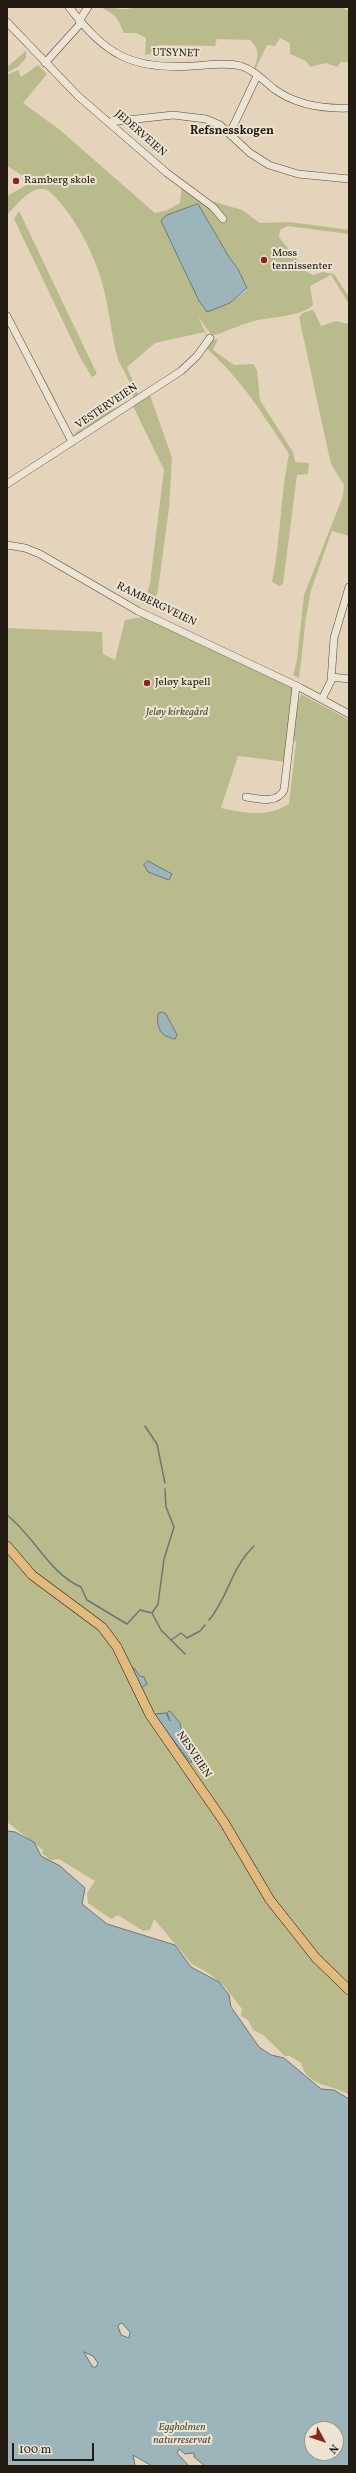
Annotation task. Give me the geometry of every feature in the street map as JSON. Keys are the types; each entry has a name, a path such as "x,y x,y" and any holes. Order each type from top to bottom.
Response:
{"main road":[{"name":"NESVEIEN","path":"7,1546 32,1575 102,1627 116,1647 150,1715 224,1822 270,1900 316,1958 349,1990"}],"street":[{"name":"UTSYNET","path":"69,7 80,22 102,45 129,60 171,67 237,65 257,76 278,92 297,101 322,108 349,108"},
{"path":"45,63 80,22 88,7"},
{"name":"JEDERVEIEN","path":"7,22 78,96 167,173 213,207 223,219"},
{"path":"230,133 257,76"},
{"path":"109,122 161,116 186,116 212,121 230,133 255,156 280,169 298,174 349,179"},
{"path":"7,316 72,442"},
{"name":"VESTERVEIEN","path":"7,484 185,368 210,338"},
{"name":"RAMBERGVEIEN","path":"7,544 25,548 40,554 138,611 296,686 349,714"},
{"path":"322,699 332,677 334,638 346,607 349,588"},
{"path":"332,677 349,679"},
{"path":"246,797 273,799 281,795 284,790 296,686"}],"green space":[{"path":"101,7 122,9 135,7 341,7 349,11 349,62 341,62 337,67 326,63 310,67 306,61 290,54 290,43 280,38 275,46 267,45 255,70 253,70 258,54 256,47 250,40 217,39 215,46 158,45 154,53 145,55 146,38 136,33 124,33 116,17"},
{"path":"26,51 26,58 19,66 7,73 7,67"},
{"path":"38,65 47,74 23,103 60,130 155,213 165,211 180,203 182,186 208,200 242,210 260,223 290,222 349,230 349,234 287,226 280,230 279,237 307,272 313,275 322,272 334,274 349,297 349,304 331,275 310,286 313,305 301,312 257,320 215,335 211,334 198,317 207,335 199,347 206,336 205,332 155,343 127,367 139,397 133,398 133,392 117,356 106,299 96,264 73,220 52,194 47,190 41,189 35,190 24,197 7,215 7,196 25,186 25,177 7,166 7,75 18,70 21,77","holes":["198,204 229,257 238,269 247,290 230,303 209,311 204,309 161,221 165,216"]},
{"path":"19,211 97,374 92,377 80,357 14,219"},
{"path":"7,310 53,395 71,434 7,314"},
{"path":"312,310 314,311 321,326 336,321 349,324 349,536 332,531 311,590 306,617 299,678 293,675 297,660 304,595 343,496 344,485 331,464 299,317 303,313"},
{"path":"218,339 213,350 234,365 253,364 257,370 260,400 293,452 295,462 309,463 308,474 297,475 283,584 279,586 272,582 289,454 240,384 205,347 209,341"},
{"path":"150,395 172,458 169,508 158,590 153,608 142,603 145,601 150,583 164,470 132,404"},
{"path":"130,400 131,402 73,437 82,427"},
{"name":"Jeløy kirkegård","path":"143,617 293,688 287,762 238,756 221,808 247,813 264,813 289,804 296,742 293,738 297,705 301,694 349,720 349,2095 314,2081 304,2071 301,2063 290,2056 285,2056 263,2035 253,2030 248,2020 241,2016 242,2009 225,1987 210,1974 192,1964 154,1919 150,1930 143,1931 118,1915 111,1919 88,1903 87,1893 95,1881 59,1859 50,1860 42,1853 43,1850 7,1822 7,628 102,632 103,654 115,660 125,620","holes":["166,1014 177,1035 175,1039 168,1038","155,1712 166,1717 170,1722 171,1720 180,1723 191,1753 191,1762 153,1714"]}],"water":[{"path":"198,204 229,257 238,269 247,288 230,303 207,312 199,301 161,221 165,216"},
{"path":"148,861 172,874 169,880 148,872 144,865"},
{"path":"162,1012 166,1014 177,1035 175,1039 166,1036 160,1031 158,1014"},
{"path":"134,1668 140,1676 144,1677 147,1684 141,1688 132,1671"},
{"path":"170,1711 180,1723 182,1734 193,1756 191,1763 153,1714 166,1713 170,1721 167,1713"},
{"path":"7,1831 15,1832 34,1842 41,1856 60,1866 85,1888 82,1904 107,1924 175,1945 191,1967 219,1982 229,1995 231,2007 259,2047 271,2055 284,2058 321,2089 334,2090 349,2099 349,2466 205,2466 194,2457 194,2453 185,2454 179,2449 177,2453 189,2466 152,2466 133,2455 135,2466 7,2466","holes":["122,2323 130,2332 129,2338 121,2335 118,2326","84,2352 93,2356 98,2363 96,2367 93,2367"]}],"waterway":[{"path":"145,1426 157,1444 165,1483"},
{"path":"152,1613 158,1604 164,1559 174,1527 166,1507 165,1489"},
{"path":"7,1515 26,1533 60,1573 81,1587 87,1600 127,1624 140,1610 152,1613 161,1630 185,1654"},
{"path":"209,1620 221,1602 240,1564 254,1546"},
{"path":"171,1640 181,1633 187,1638 200,1631 205,1625"}],"place":[{"name":"Ramberg skole","path":"16,181"},
{"name":"Moss tennissenter","path":"264,260"},
{"name":"Jeløy kapell","path":"147,683"}],"district":[{"name":"Refsnesskogen","path":"232,132"}],"park label":[{"name":"Eggholmen naturreservat","path":"182,2434"}]}
